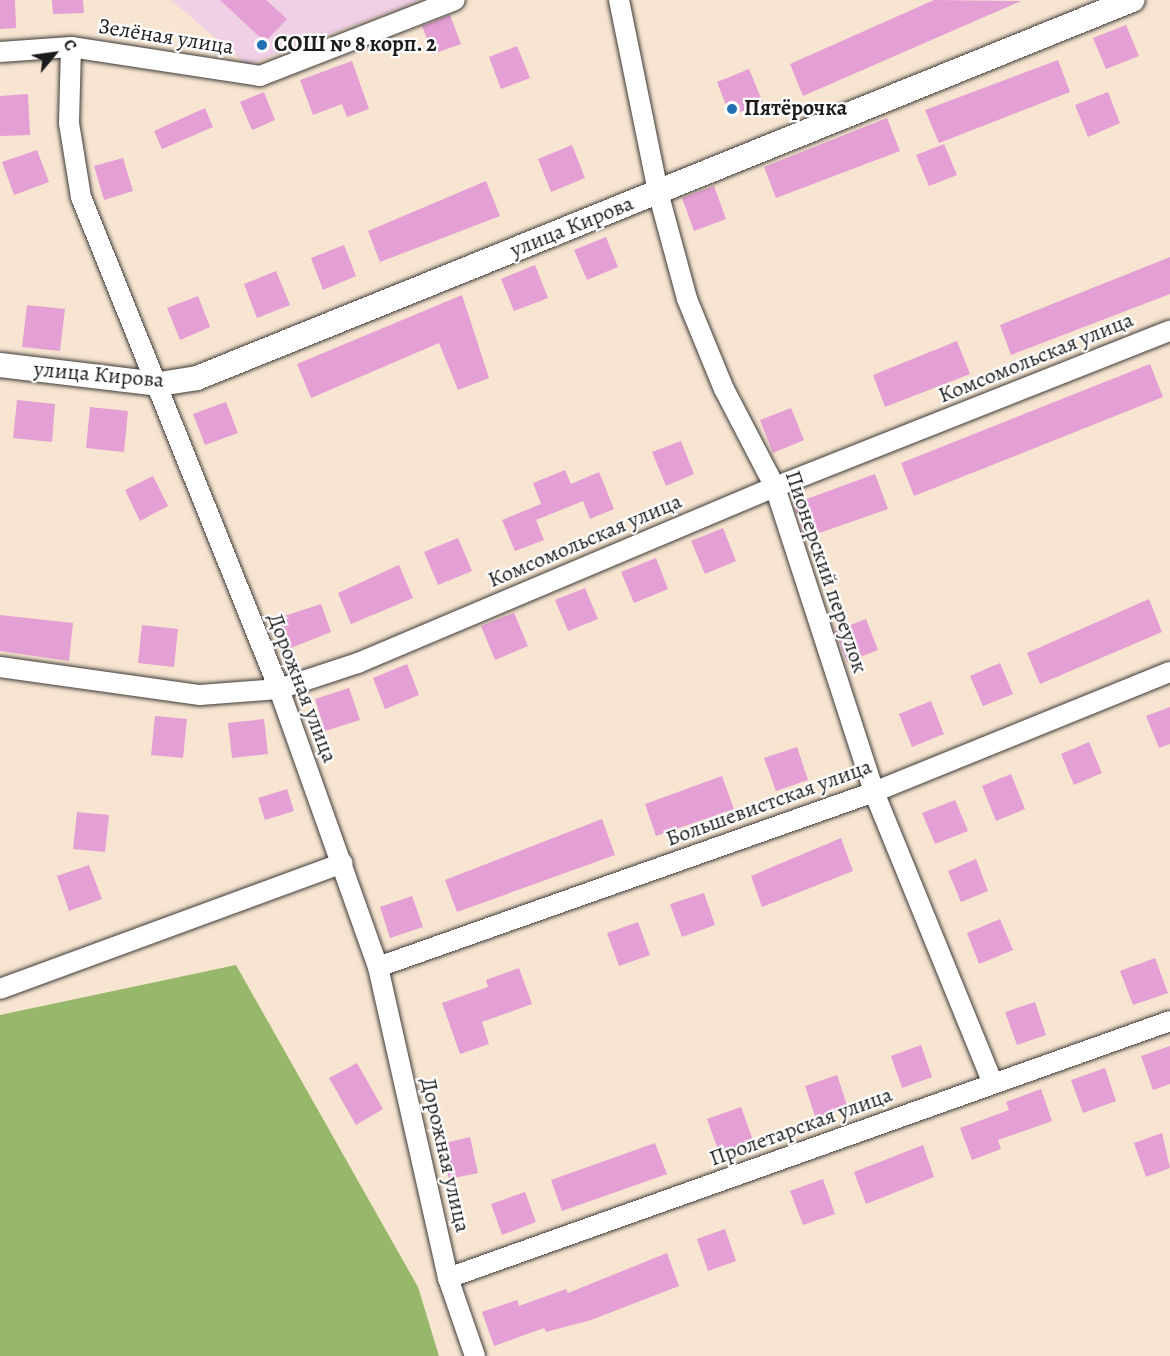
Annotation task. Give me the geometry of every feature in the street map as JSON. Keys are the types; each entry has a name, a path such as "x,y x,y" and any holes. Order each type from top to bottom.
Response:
{"street":[{"name":"Зелёная улица","path":"0,51 71,47 260,76 455,0"},
{"name":"Пионерский переулок","path":"619,0 658,192 687,299 724,388 775,487 874,792 993,1083"},
{"name":"улица Кирова","path":"0,365 160,384 197,378 1131,0"},
{"name":"Дорожная улица","path":"71,47 69,123 81,197 160,384 184,463 279,689 343,863 378,967 448,1278 475,1356"},
{"name":"Комсомольская улица","path":"0,667 200,695 279,689 358,663 775,487 1170,331"},
{"name":"Большевистская улица","path":"378,967 874,792 1170,672"},
{"path":"0,989 343,863"},
{"name":"Пролетарская улица","path":"448,1278 1170,1021"}],"shaded area":[{"name":"СОШ № 8 корп. 2","path":"171,0 421,0 247,65"}],"green space":[{"path":"236,965 418,1287 439,1356 0,1356 0,1015"}],"building":[{"path":"0,0 15,0 16,28 0,29"},
{"path":"52,0 83,0 84,13 53,14"},
{"path":"220,0 266,0 287,19 265,42"},
{"path":"934,0 1021,1 803,96 790,64"},
{"path":"450,15 461,44 433,54 422,26"},
{"path":"1126,25 1139,56 1106,69 1093,38"},
{"path":"517,46 530,78 501,89 489,57"},
{"path":"1058,60 1070,92 939,143 925,110"},
{"path":"352,61 369,109 347,117 342,104 313,115 300,80"},
{"path":"749,69 763,103 730,116 717,82"},
{"path":"264,92 275,120 252,130 240,102"},
{"path":"1108,92 1120,123 1088,137 1075,105"},
{"path":"28,94 30,135 0,136 0,96"},
{"path":"205,108 213,127 162,149 154,131"},
{"path":"887,118 900,151 776,198 764,167"},
{"path":"944,144 957,175 929,186 916,155"},
{"path":"572,145 585,178 551,192 538,159"},
{"path":"37,150 49,182 14,195 2,162"},
{"path":"123,158 133,191 104,200 94,166"},
{"path":"486,181 500,216 380,262 368,231"},
{"path":"714,186 726,219 694,231 682,198"},
{"path":"606,237 618,267 587,280 574,250"},
{"path":"344,245 356,276 323,290 311,258"},
{"path":"1170,257 1170,294 1011,355 1000,325"},
{"path":"535,265 548,298 514,311 501,279"},
{"path":"276,271 290,305 257,318 244,284"},
{"path":"462,295 489,378 458,390 439,343 311,398 297,364"},
{"path":"198,296 210,327 180,340 167,308"},
{"path":"27,305 65,309 60,351 22,347"},
{"path":"957,341 970,374 885,407 873,375"},
{"path":"1150,364 1163,397 914,496 901,463"},
{"path":"17,400 55,404 52,442 13,438"},
{"path":"226,402 238,433 205,445 193,414"},
{"path":"90,407 128,411 124,452 86,448"},
{"path":"791,408 804,440 773,453 760,420"},
{"path":"681,441 694,474 666,486 652,452"},
{"path":"565,470 571,484 599,472 614,509 590,519 583,501 536,520 544,540 515,551 502,520 541,504 533,483"},
{"path":"875,474 888,509 805,538 793,504"},
{"path":"153,476 168,506 140,521 125,490"},
{"path":"723,528 736,561 705,574 691,541"},
{"path":"458,538 472,571 438,585 424,552"},
{"path":"656,558 668,589 634,603 621,572"},
{"path":"399,565 413,598 351,624 338,593"},
{"path":"585,588 598,619 568,631 555,600"},
{"path":"1149,599 1162,632 1040,684 1027,653"},
{"path":"321,604 331,632 286,650 275,619"},
{"path":"514,613 528,646 495,660 481,626"},
{"path":"0,615 73,623 69,661 0,651"},
{"path":"866,619 878,650 847,662 835,631"},
{"path":"142,625 178,629 174,667 138,663"},
{"path":"1000,663 1013,694 983,706 970,676"},
{"path":"407,664 419,695 385,709 373,678"},
{"path":"349,688 360,720 325,731 315,699"},
{"path":"931,701 944,734 912,747 899,714"},
{"path":"1170,707 1170,744 1159,748 1146,716"},
{"path":"155,716 187,719 183,758 151,755"},
{"path":"264,719 268,754 232,758 228,723"},
{"path":"1089,742 1102,773 1074,785 1061,754"},
{"path":"797,747 808,780 776,791 764,758"},
{"path":"1011,774 1025,809 996,821 982,786"},
{"path":"722,776 734,809 656,836 645,804"},
{"path":"287,789 294,811 265,820 258,798"},
{"path":"955,800 968,831 935,844 922,813"},
{"path":"77,812 109,815 105,852 73,849"},
{"path":"602,819 615,855 457,912 445,880"},
{"path":"841,838 853,871 762,907 751,876"},
{"path":"976,859 988,891 961,902 948,871"},
{"path":"89,865 102,899 69,911 57,876"},
{"path":"704,893 715,925 682,937 670,904"},
{"path":"412,896 423,927 390,938 380,907"},
{"path":"1000,919 1013,950 979,964 967,933"},
{"path":"638,922 650,955 619,966 607,933"},
{"path":"1155,958 1168,993 1133,1005 1120,971"},
{"path":"519,968 532,1004 482,1022 489,1044 460,1054 442,1003 488,987 486,980"},
{"path":"1035,1002 1046,1035 1017,1045 1005,1012"},
{"path":"921,1045 932,1077 902,1088 891,1056"},
{"path":"1170,1046 1170,1084 1153,1090 1141,1056"},
{"path":"357,1063 383,1109 356,1125 329,1078"},
{"path":"1105,1068 1116,1101 1083,1113 1071,1080"},
{"path":"837,1075 848,1108 816,1119 805,1086"},
{"path":"1041,1089 1052,1121 998,1140 1001,1149 972,1160 960,1128 1009,1110 1006,1102"},
{"path":"741,1107 754,1143 720,1155 707,1119"},
{"path":"1162,1133 1170,1168 1146,1177 1134,1143"},
{"path":"470,1137 478,1173 449,1179 441,1144"},
{"path":"655,1143 667,1174 562,1211 551,1180"},
{"path":"923,1145 934,1177 866,1204 854,1172"},
{"path":"823,1179 835,1214 803,1225 790,1191"},
{"path":"525,1192 536,1222 502,1235 491,1204"},
{"path":"725,1229 736,1261 708,1271 697,1239"},
{"path":"667,1253 679,1286 591,1320 546,1332 544,1328 494,1346 482,1312 517,1300 519,1306 566,1289 568,1293"}],"place":[{"name":"СОШ № 8 корп. 2","path":"262,45"},
{"name":"Пятёрочка","path":"732,109"}]}
